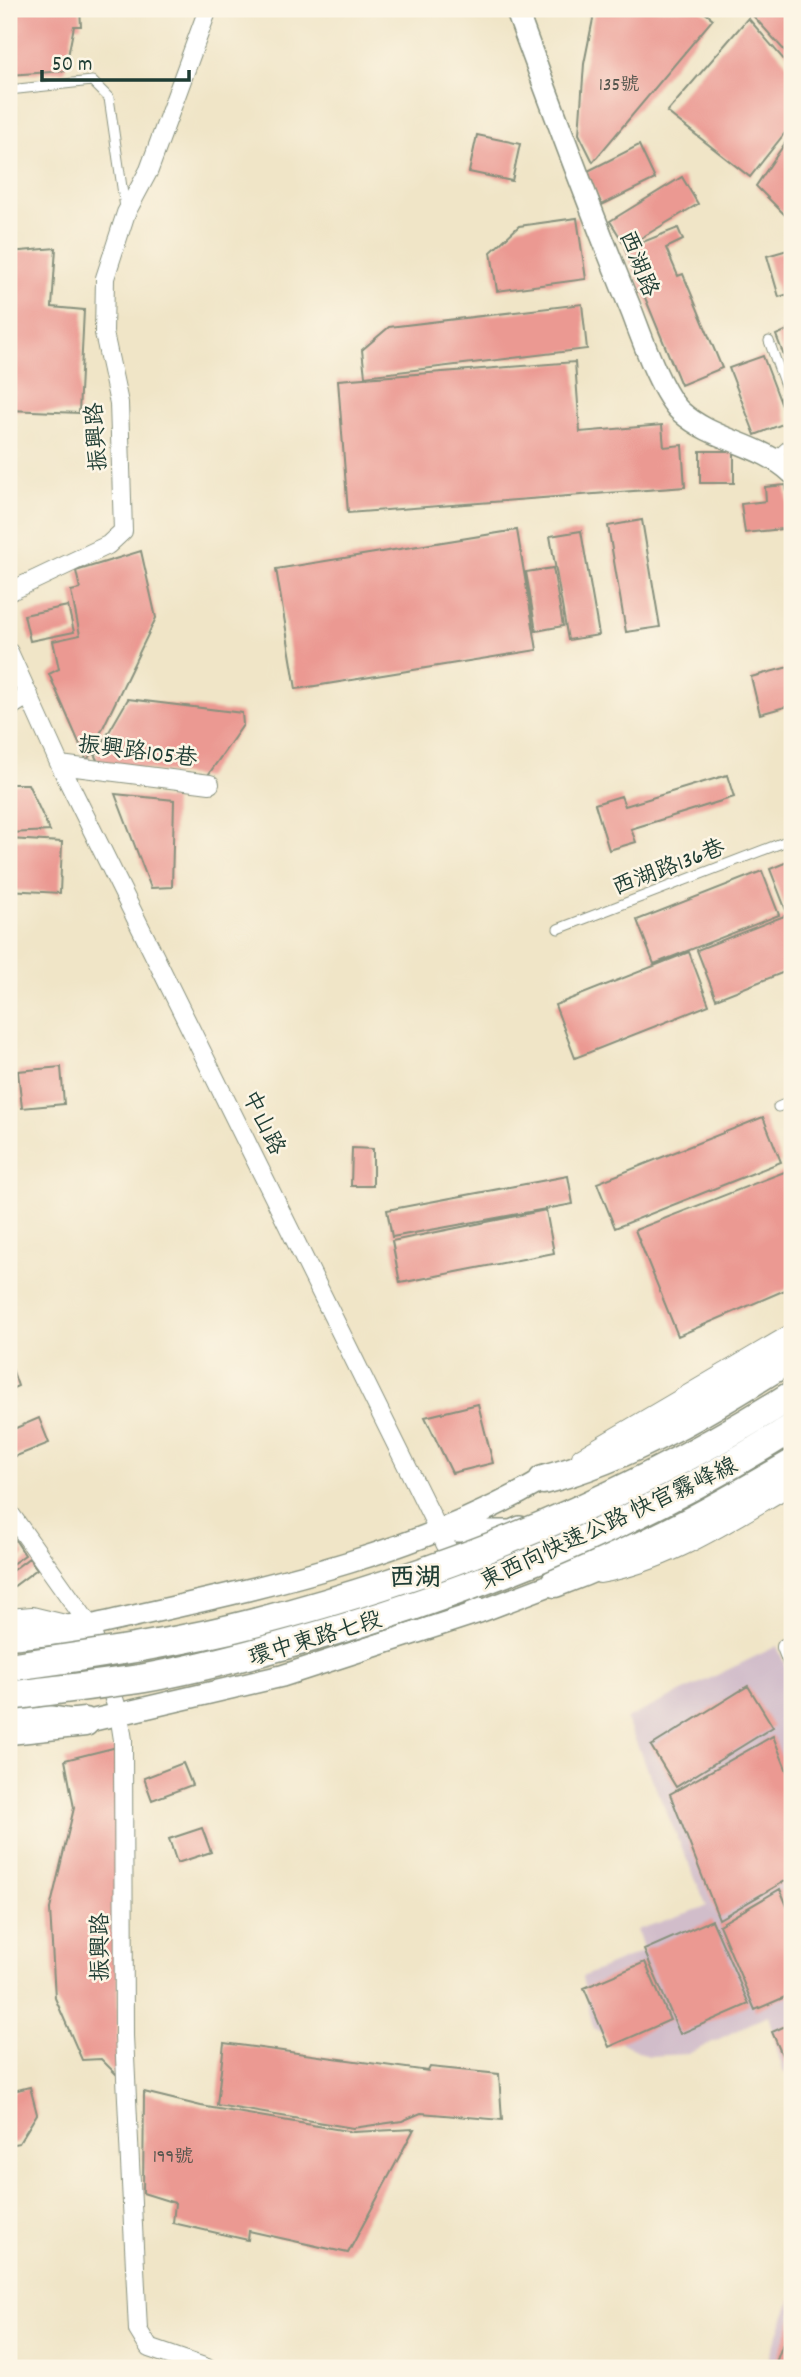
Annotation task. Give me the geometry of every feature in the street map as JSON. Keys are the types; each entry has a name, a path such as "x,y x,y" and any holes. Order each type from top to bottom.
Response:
{"highway":[{"path":"543,1480 591,1468 741,1389 792,1357"},
{"name":"東西向快速公路 快官霧峰線","path":"9,1667 139,1647 253,1624 425,1571 524,1535 602,1500 708,1446 792,1395"},
{"name":"東西向快速公路 快官霧峰線","path":"9,1696 147,1678 251,1654 360,1624 472,1586 551,1554 655,1505 736,1464 792,1428"},
{"path":"555,1583 619,1559 786,1475"},
{"path":"9,1635 86,1627"},
{"path":"9,1730 85,1721"}],"street":[{"name":"振興路","path":"9,592 108,545 123,531 119,404 104,333 105,278 126,213 149,170 208,9"},
{"name":"西湖路","path":"516,9 593,216 655,368 680,412 719,435 774,457 792,473"},
{"name":"中山路","path":"9,653 60,765 479,1612"},
{"path":"9,712 10,707 29,695"},
{"name":"振興路105巷","path":"60,765 210,784"},
{"path":"9,1618 32,1615 86,1627 280,1584 363,1560 441,1531 543,1480 792,1333"},
{"path":"441,1531 511,1531 655,1464 792,1386"},
{"name":"環中東路七段","path":"9,1744 32,1742 85,1721 282,1676 479,1612 555,1583 612,1538 708,1493 792,1442"},
{"name":"振興路","path":"9,1512 86,1627 119,1714 123,1740 124,2036 138,2330 149,2348 208,2368"},
{"path":"9,1657 64,1647 86,1627"},
{"name":"環中東路七段","path":"9,1710 85,1721"}],"lane":[{"name":"振興路","path":"9,90 92,81 109,98 126,213"},
{"path":"769,341 792,405"},
{"path":"774,457 792,441"},
{"name":"西湖路136巷","path":"558,929 792,839"},
{"path":"778,1107 792,1101"}],"shaded area":[{"path":"777,1646 792,1682 792,2077 783,2071 768,2015 688,2054 648,2056 593,2028 582,1977 644,1951 637,1930 707,1906 626,1719"},
{"path":"792,2297 792,2368 765,2368"}],"building":[{"path":"9,9 80,9 81,26 74,26 65,71 9,75"},
{"path":"595,9 700,9 713,19 593,162 579,134 584,64"},
{"path":"747,9 792,9 792,59"},
{"path":"748,18 792,69 792,124 750,177 667,112"},
{"path":"792,133 792,222 756,186"},
{"path":"477,135 520,144 512,181 469,172"},
{"path":"639,145 655,179 602,205 586,172"},
{"path":"682,177 698,204 626,247 610,221"},
{"path":"577,218 586,279 497,291 491,252 519,226"},
{"path":"678,228 683,240 666,248 678,276 683,274 722,368 681,385 625,249"},
{"path":"56,248 52,307 84,310 79,413 9,410 9,252"},
{"path":"791,249 792,293 779,297 767,256"},
{"path":"582,304 587,349 365,376 362,350 389,327"},
{"path":"792,328 792,377 776,335"},
{"path":"763,356 788,422 755,435 729,368"},
{"path":"575,362 580,432 662,425 664,447 682,445 685,487 348,513 338,380"},
{"path":"700,451 734,451 734,483 700,483"},
{"path":"786,485 791,528 745,533 741,504 766,501 765,487"},
{"path":"642,520 660,627 626,632 608,526"},
{"path":"517,530 537,650 296,689 276,569"},
{"path":"581,531 599,635 568,640 550,536"},
{"path":"141,551 156,618 87,761 49,674 59,669 53,641 80,635 71,591 80,589 76,571"},
{"path":"553,568 563,626 536,631 526,572"},
{"path":"68,606 74,632 30,641 24,615"},
{"path":"792,666 792,705 760,714 751,677"},
{"path":"128,699 242,713 243,725 206,778 98,762 95,756"},
{"path":"727,775 734,797 631,829 636,842 609,850 595,804 621,796 625,806"},
{"path":"9,784 28,784 50,831 9,833"},
{"path":"115,794 174,800 172,887 151,888"},
{"path":"9,839 62,842 60,893 9,890"},
{"path":"792,860 792,911 787,913 770,869"},
{"path":"762,871 779,915 654,964 637,920"},
{"path":"792,913 792,969 716,999 697,950"},
{"path":"689,952 709,1005 575,1058 555,1005"},
{"path":"61,1067 64,1104 22,1108 18,1071"},
{"path":"763,1117 781,1162 615,1228 597,1183"},
{"path":"352,1148 373,1149 373,1186 351,1186"},
{"path":"792,1169 792,1287 678,1336 635,1230"},
{"path":"568,1176 573,1204 392,1237 387,1210"},
{"path":"546,1210 554,1253 400,1283 392,1241"},
{"path":"9,1360 18,1386 9,1390"},
{"path":"478,1404 493,1463 452,1473 425,1417"},
{"path":"39,1418 49,1443 9,1459 9,1431"},
{"path":"9,1530 25,1555 9,1566"},
{"path":"29,1558 37,1569 9,1590 9,1573"},
{"path":"748,1686 773,1727 676,1787 651,1746"},
{"path":"773,1736 792,1784 792,1877 719,1919 670,1794"},
{"path":"117,1747 118,2076 101,2059 82,2060 55,1998 50,1909 74,1808 65,1760"},
{"path":"183,1763 192,1785 152,1800 144,1778"},
{"path":"202,1828 211,1852 177,1863 169,1839"},
{"path":"780,1889 792,1918 792,1994 755,2010 719,1925"},
{"path":"712,1920 749,2004 680,2034 644,1950"},
{"path":"645,1962 670,2020 609,2047 584,1988"},
{"path":"792,2023 792,2069 789,2071 772,2032"},
{"path":"224,2043 428,2071 430,2067 499,2074 502,2120 421,2113 402,2121 353,2128 217,2105"},
{"path":"30,2087 37,2114 19,2143 9,2145 9,2092"},
{"path":"144,2092 201,2106 353,2132 414,2129 348,2253 249,2231 248,2240 173,2223 175,2203 143,2193"},
{"path":"792,2319 792,2368 774,2368"}],"district":[{"name":"西湖","path":"415,1576"}]}
